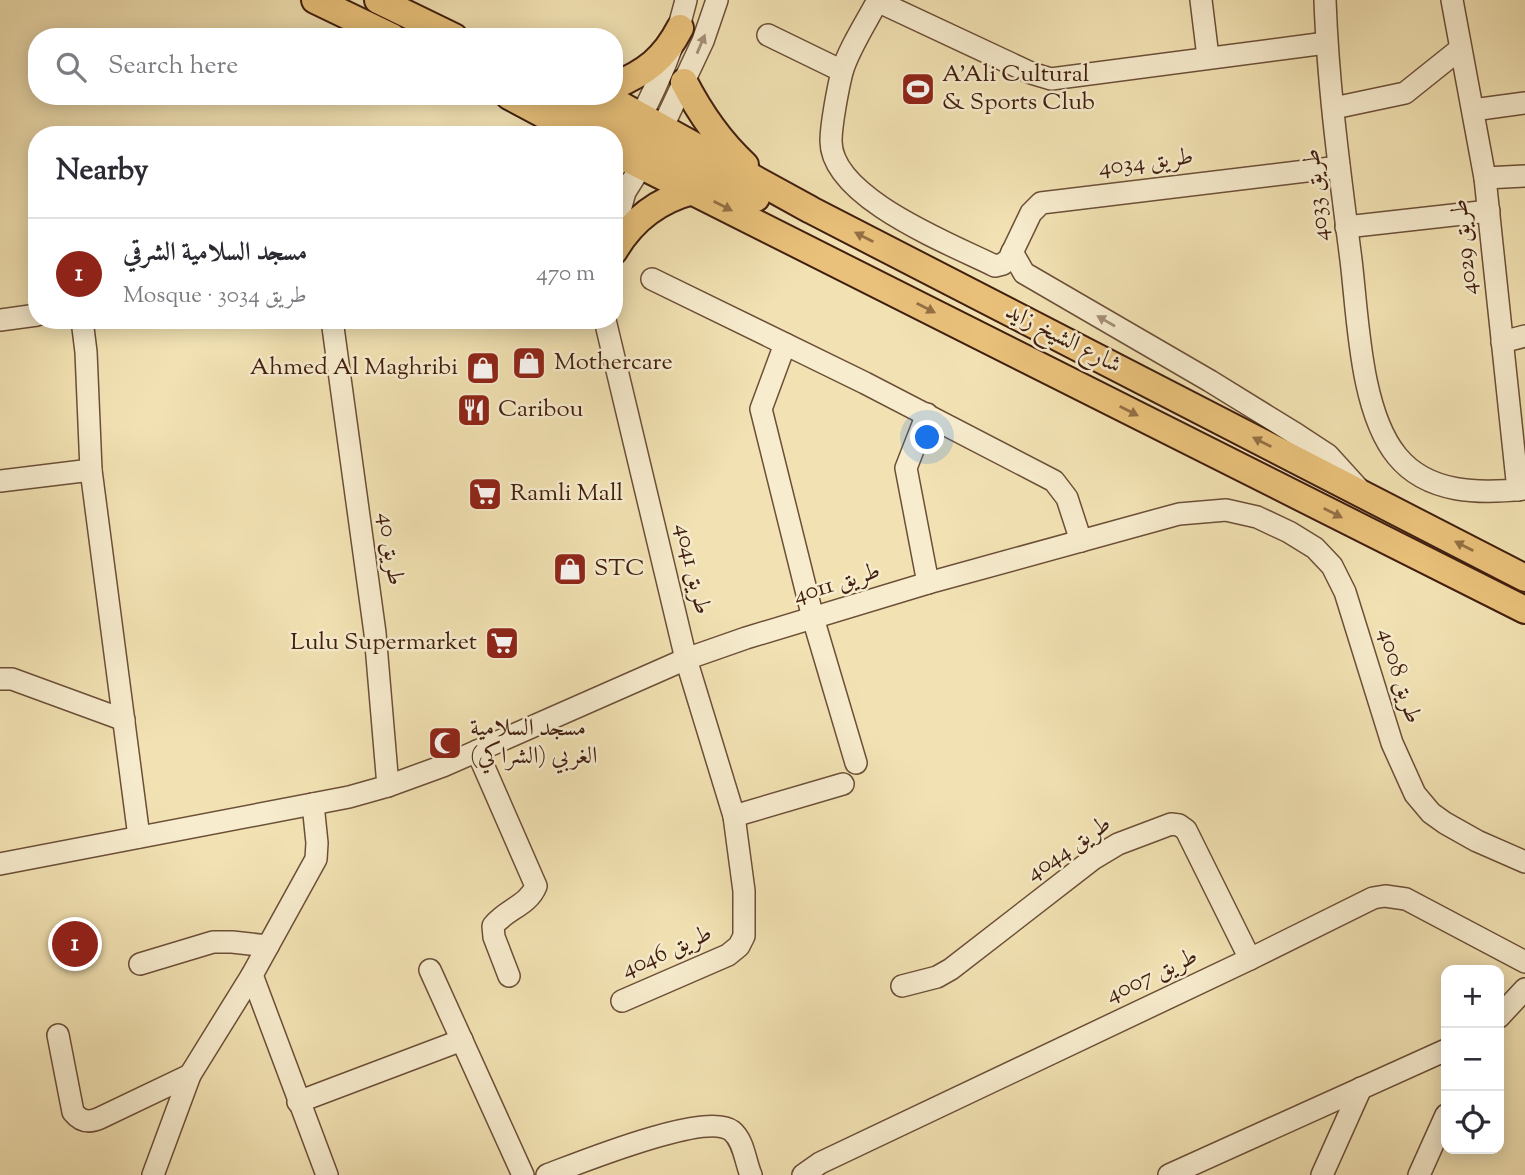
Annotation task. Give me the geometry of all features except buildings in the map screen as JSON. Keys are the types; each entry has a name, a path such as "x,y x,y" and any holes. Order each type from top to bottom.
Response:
{"main road":[{"path":"315,0 374,28"},
{"path":"379,0 436,28"},
{"path":"623,82 634,78 669,48 680,28"},
{"path":"684,82 720,140 764,183"},
{"path":"531,105 548,126"},
{"path":"535,105 568,126"},
{"path":"540,105 588,126"},
{"name":"شارع الشيخ زايد","path":"609,105 622,126"},
{"name":"شارع الشيخ زايد","path":"623,128 634,146 693,191 1525,610"},
{"path":"634,146 766,202 788,209 811,209"},
{"name":"شارع الشيخ زايد","path":"634,146 764,183 1525,578"},
{"path":"623,239 647,212 667,199 693,191"}],"street":[{"path":"623,199 634,146 680,28 687,0"},
{"path":"634,146 684,82 718,0"},
{"path":"1200,0 1208,57"},
{"name":"طريق 4033","path":"1325,0 1326,43 1346,227 1367,384 1383,436 1398,457 1417,474 1441,486 1466,491 1521,490"},
{"name":"طريق 4029","path":"1452,0 1485,178 1521,490"},
{"path":"768,35 842,71 878,1 1042,77 1061,78 1326,43"},
{"path":"1334,108 1405,93 1460,49"},
{"name":"طريق 4034","path":"842,71 831,142 841,171 887,213 995,266 1007,262 1031,213 1041,204 1339,167"},
{"path":"1473,110 1525,103"},
{"path":"1485,178 1525,176"},
{"path":"1346,227 1489,211"},
{"path":"1013,252 1024,273 1044,286 1210,381 1328,455 1364,495"},
{"path":"652,279 927,414 1054,481 1067,498 1081,541"},
{"path":"0,320 28,316"},
{"path":"83,329 91,470 139,837"},
{"name":"طريق 40","path":"333,329 375,633 387,786"},
{"name":"طريق 4041","path":"609,329 686,659 734,816"},
{"path":"1502,342 1525,336"},
{"path":"785,344 761,409 813,618 856,762"},
{"path":"927,414 906,468 928,583"},
{"path":"0,481 91,470"},
{"name":"طريق 4011","path":"0,864 387,786 443,766 686,659 928,583 1179,514 1226,510"},
{"name":"طريق 4008","path":"1226,510 1257,517 1289,532 1315,548 1332,566 1345,592 1392,743 1415,794 1431,813 1445,823 1477,841 1525,862"},
{"path":"0,679 12,679 124,720"},
{"path":"477,751 536,886 533,894 524,903 499,918 493,926 494,937 509,976"},
{"path":"734,816 843,783"},
{"path":"153,1175 190,1075 252,975 316,859 313,803"},
{"name":"طريق 4046","path":"622,1001 728,955 739,946 744,936 744,891 734,816"},
{"name":"طريق 4044","path":"902,986 937,977 951,969 1093,859 1118,844 1171,824 1186,830 1250,959"},
{"name":"طريق 4007","path":"803,1175 820,1163 1250,959 1362,902 1385,895 1406,899 1525,962"},
{"path":"140,964 212,942 268,946"},
{"path":"430,970 523,1175"},
{"path":"252,975 327,1175"},
{"path":"1504,1012 1525,989"},
{"path":"58,1035 73,1112 85,1121 100,1118 190,1075"},
{"path":"298,1102 462,1040"},
{"path":"1169,1175 1441,1052"},
{"path":"1322,1175 1361,1087"},
{"path":"547,1175 640,1142 706,1125 719,1125 732,1131 740,1141 751,1175"},
{"path":"1419,1175 1441,1126"}],"place":[{"name":"A'Ali Cultural & Sports Club","path":"918,89"},
{"name":"Mothercare","path":"529,363"},
{"name":"Ahmed Al Maghribi","path":"483,368"},
{"name":"Caribou","path":"474,410"},
{"name":"Ramli Mall","path":"485,494"},
{"name":"STC","path":"570,569"},
{"name":"Lulu Supermarket","path":"502,643"},
{"name":"مسجد السلامية الغربي (الشراكي)","path":"445,743"},
{"name":"مسجد السلامية الشرقي","path":"75,944"}]}
